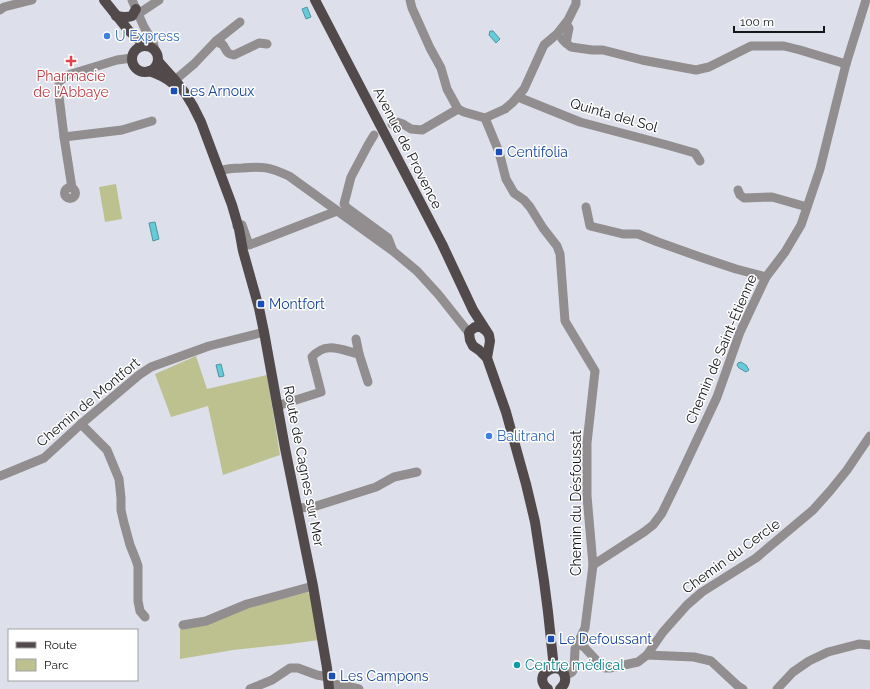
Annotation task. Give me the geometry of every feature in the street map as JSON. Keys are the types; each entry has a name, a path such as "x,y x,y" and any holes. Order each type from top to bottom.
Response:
{"main road":[{"path":"104,0 129,31 137,38 137,51 133,63 144,72 154,69 158,61 155,50 152,47 137,51"},
{"name":"Avenue de Provence","path":"316,0 438,238 473,310 485,330"},
{"path":"116,16 123,18 132,16 134,5"},
{"name":"Route de Cagnes sur Mer","path":"158,61 185,93 196,111 232,205 236,226 259,308 264,332 277,406 314,586 329,684"},
{"name":"Route de Cagnes sur Mer","path":"150,71 168,79 188,108 197,128 226,208 236,226"},
{"path":"220,175 220,182 227,201 226,208"},
{"name":"Avenue de Provence","path":"470,329 473,310"},
{"path":"481,327 489,335 490,341 484,348 473,346 470,340 470,329 481,327"},
{"path":"484,348 506,412 526,484 544,581 553,668"},
{"path":"548,689 544,684 543,677 547,671 553,668 561,670 565,676 564,684 560,689"}],"street":[{"path":"11,0 21,2"},
{"path":"0,10 4,7 32,0"},
{"path":"155,50 134,5 152,5 159,0"},
{"path":"410,0 412,8 430,48 441,68 447,89 458,109 485,118 504,110 518,97 530,78 544,44 557,34 566,23 576,4 576,0"},
{"name":"Chemin de Saint-Étienne","path":"592,565 653,525 662,513 679,478 717,397 740,332 766,277 785,252 801,226 820,169 846,64 866,0"},
{"path":"175,80 194,64 216,41 240,22"},
{"path":"566,23 569,28 566,43"},
{"path":"72,188 58,88 60,81 68,75 117,60 137,51 146,42 146,32"},
{"path":"557,34 571,47 603,50 642,60 696,70 709,67 751,46 784,46 846,64"},
{"path":"216,41 222,44 227,53 234,55 259,42 267,44"},
{"name":"Quinta del Sol","path":"518,97 580,122 695,153 700,161"},
{"path":"188,108 196,120 215,171 220,175 226,168 254,166 277,170 289,176 393,251 417,271 470,329"},
{"path":"392,124 397,122 404,124 410,129 422,130 458,109"},
{"name":"Chemin du Désfoussat","path":"485,118 499,152 506,179 514,193 524,200 530,207 543,228 557,246 560,254 565,321 595,371 587,443 587,496 592,565 586,628 575,649 574,669 565,676"},
{"path":"64,137 122,130 152,121"},
{"path":"374,135 352,177 344,204 347,208 388,238 393,251"},
{"path":"738,190 740,195 744,198 772,197 807,207"},
{"path":"586,207 590,226 623,234 638,234 700,257 766,277"},
{"path":"236,226 242,225 249,245 337,211"},
{"name":"Chemin de Montfort","path":"0,476 44,458 81,424 139,375 151,367 209,346 264,332"},
{"path":"356,339 368,382"},
{"path":"277,406 321,392 312,357 316,352 323,348 331,347 359,354"},
{"path":"81,424 107,450 119,479 121,510 130,545 138,566 138,601 140,612 145,617"},
{"name":"Chemin du Cercle","path":"647,656 663,632 697,596 756,558 812,510 847,470 870,436"},
{"path":"298,508 313,507 376,487 394,477 417,472"},
{"path":"183,625 206,621 248,604 314,586"},
{"path":"578,643 584,647 604,668 638,662 647,656 694,657 711,661 743,689"},
{"path":"777,689 793,672 809,661 828,652 859,644 870,645"},
{"path":"250,689 272,680 290,668 298,668 317,675 329,684 359,689"}],"green space":[{"path":"116,184 122,219 105,222 99,187"},
{"path":"196,356 207,389 267,375 280,455 223,475 208,406 171,417 155,374"},
{"path":"308,592 311,597 319,640 233,650 180,659 180,629 207,624 239,610"}],"water":[{"path":"307,7 311,17 306,19 302,9"},
{"path":"490,31 493,31 500,39 496,43 489,35"},
{"path":"155,222 159,239 153,241 149,223"},
{"path":"741,362 746,365 749,370 746,372 739,368 737,365"},
{"path":"221,364 224,376 219,377 216,365"}],"place":[{"name":"U Express","path":"107,36"},
{"name":"Pharmacie de l'Abbaye","path":"71,61"},
{"name":"Les Arnoux","path":"174,91"},
{"name":"Centifolia","path":"499,152"},
{"name":"Montfort","path":"261,304"},
{"name":"Balitrand","path":"489,436"},
{"name":"Le Defoussant","path":"551,639"},
{"name":"Centre médical","path":"517,665"},
{"name":"Les Campons","path":"332,676"}]}
